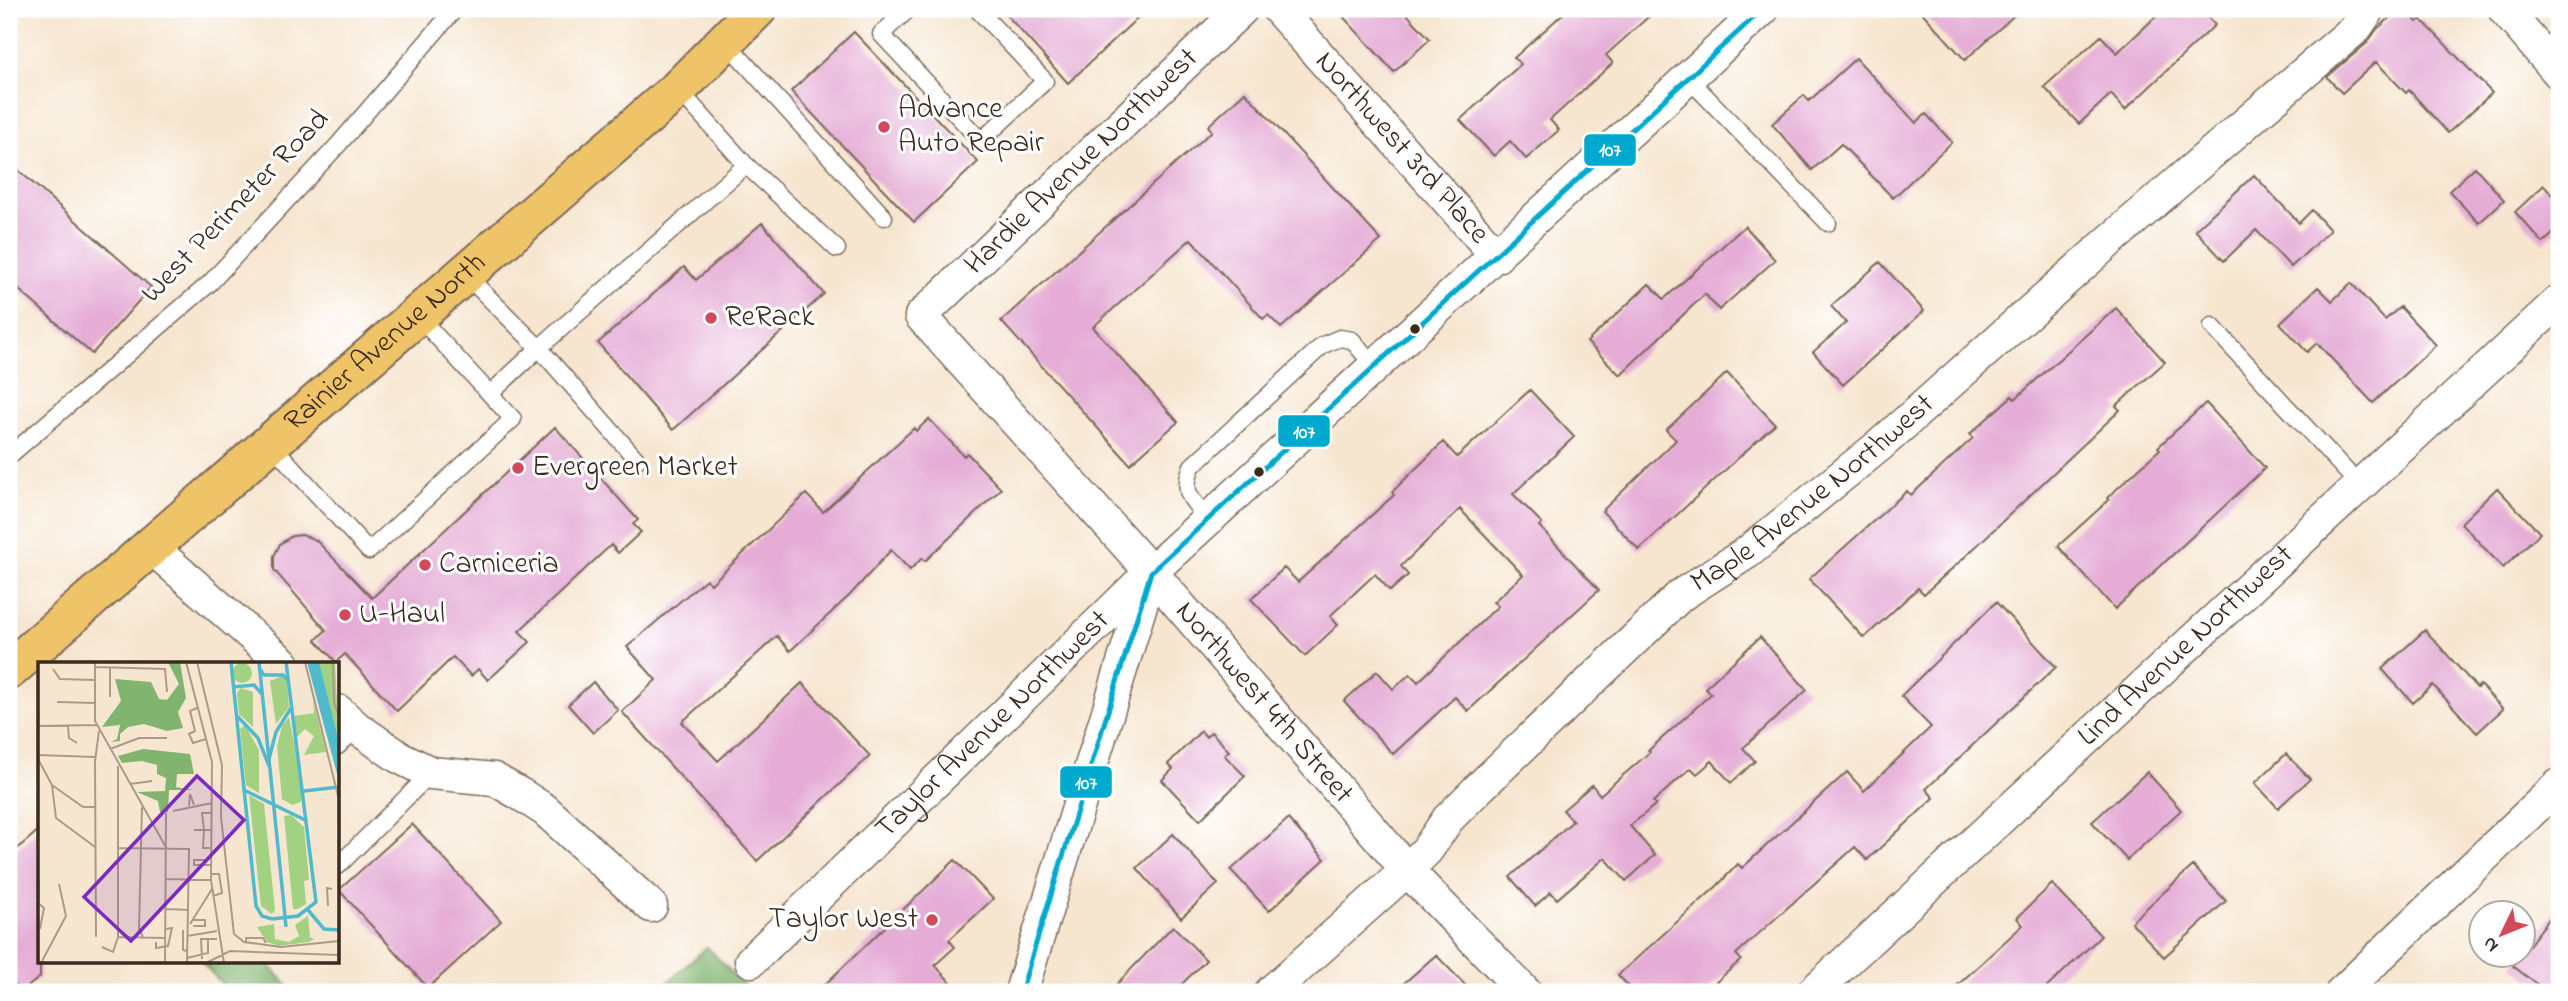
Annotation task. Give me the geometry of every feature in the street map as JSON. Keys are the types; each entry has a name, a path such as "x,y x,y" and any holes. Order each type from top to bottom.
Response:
{"main road":[{"name":"Rainier Avenue North","path":"9,670 678,89 757,9"}],"street":[{"name":"Hardie Avenue Northwest","path":"921,316 1242,9"},
{"name":"Northwest 3rd Place","path":"1278,9 1497,256"},
{"name":"Taylor Avenue Northwest","path":"751,961 1151,572 1763,9"},
{"name":"Maple Avenue Northwest","path":"1271,992 1407,870 1427,850 1448,819 1681,595 1748,552 1880,445 2116,235 2355,29 2370,9"},
{"path":"2504,9 2559,73"},
{"name":"Lind Avenue Northwest","path":"1813,992 2559,301"},
{"name":"Northwest 4th Street","path":"921,316 1151,572 1407,870 1525,992"},
{"path":"151,547 283,662"},
{"path":"1021,992 1151,572"},
{"path":"344,728 431,773 494,779 520,794 545,810 651,906"},
{"path":"2342,992 2559,785"}],"lane":[{"name":"West Perimeter Road","path":"9,456 210,283 338,145 455,9"},
{"path":"909,9 881,34 981,141 1045,81 977,9"},
{"path":"725,41 884,217"},
{"path":"1688,78 1828,223"},
{"path":"678,89 746,165 837,249"},
{"path":"490,394 746,165"},
{"path":"465,274 539,348 637,460"},
{"path":"270,443 369,551 513,419 417,316"},
{"path":"2212,326 2360,486"},
{"path":"1209,519 1190,498 1186,482 1192,466 1324,345 1340,338 1352,340 1375,367"},
{"path":"340,864 431,773"}],"green space":[{"path":"707,947 750,992 657,992"},
{"path":"202,962 266,962 294,992 229,992"}],"building":[{"path":"1001,9 1147,9 1068,83"},
{"path":"1336,9 1402,9 1430,39 1394,72"},
{"path":"1568,9 1657,9 1606,55 1613,63 1550,120 1559,130 1526,159 1510,141 1494,156 1460,120 1521,64 1514,58"},
{"path":"1919,9 2021,9 1965,60"},
{"path":"2164,9 2200,9 2215,25 2125,110 2111,94 2079,124 2044,87 2101,36 2117,53"},
{"path":"2400,9 2405,9 2417,22 2421,19 2492,93 2448,133 2409,90 2406,93 2376,62 2342,93 2327,77 2367,43 2377,29"},
{"name":"Advance Auto Repair","path":"854,32 978,162 914,222 791,91"},
{"path":"1856,58 1916,123 1926,114 1952,142 1893,198 1841,144 1812,170 1772,124 1804,95 1809,101"},
{"path":"1245,92 1381,240 1281,328 1268,315 1263,319 1191,239 1093,327 1178,422 1130,464 1001,321 1212,131 1208,126"},
{"path":"9,162 151,287 92,354 9,281"},
{"path":"2475,167 2504,200 2479,223 2449,191"},
{"path":"2254,175 2299,223 2312,210 2330,230 2291,267 2256,230 2224,261 2195,230"},
{"path":"2544,185 2559,202 2559,228 2543,243 2515,212"},
{"name":"ReRack","path":"762,223 824,294 673,430 598,343 684,267 696,280"},
{"path":"1745,226 1775,260 1719,310 1705,294 1620,375 1587,342 1649,284 1664,299"},
{"path":"1880,262 1924,311 1843,385 1813,352 1846,323 1831,306"},
{"path":"2351,283 2385,320 2400,307 2436,345 2373,403 2317,343 2307,352 2280,323 2318,287 2332,301"},
{"path":"2116,308 2165,362 2116,406 2120,410 1967,555 1924,594 1918,588 1864,638 1809,579 1907,491 1911,495 1973,438 1970,434 2012,396 2015,399"},
{"path":"1727,373 1775,424 1639,550 1602,511 1676,440 1666,430"},
{"path":"1530,390 1574,437 1513,494 1542,523 1539,526 1599,590 1468,711 1455,697 1393,754 1344,701 1377,671 1393,689 1410,674 1418,682 1498,606 1493,602 1523,575 1460,509 1401,566 1408,575 1390,591 1375,574 1330,616 1338,625 1305,656 1251,599 1284,568 1298,582 1394,495 1392,492 1443,442 1457,457"},
{"path":"2206,403 2265,468 2115,609 2058,546 2109,500 2107,498"},
{"path":"929,419 964,456 967,453 1001,489 925,561 922,558 910,570 891,550 850,595 790,651 777,636 682,722 718,761 802,683 870,756 757,861 622,712 656,680 627,647 706,579 711,584 806,494 823,512 914,428 916,431"},
{"path":"555,427 638,520 633,524 641,532 618,553 611,545 519,631 530,642 488,680 478,669 471,676 453,657 397,711 345,654 336,662 316,640 326,630 274,570 274,556 280,544 292,536 302,535 316,540 372,598"},
{"path":"2497,488 2540,533 2503,568 2461,523"},
{"path":"1996,602 2056,667 1926,789 1934,798 1867,860 1855,847 1736,954 1741,960 1705,992 1634,992 1618,975 1738,864 1742,868 1847,772 1864,791 1931,727 1901,696"},
{"path":"2425,630 2477,688 2480,685 2503,709 2477,733 2433,685 2413,703 2382,669"},
{"path":"1760,637 1807,690 1743,748 1755,761 1731,783 1712,761 1697,774 1691,768 1630,826 1655,855 1626,881 1605,858 1557,899 1551,892 1535,906 1510,877 1573,821 1563,810 1592,785 1600,795 1650,752 1648,751 1711,694 1705,688"},
{"path":"593,682 618,710 593,733 568,705"},
{"path":"1201,731 1206,737 1211,732 1229,751 1224,755 1245,776 1200,820 1162,780 1173,769 1168,764"},
{"path":"2286,754 2310,779 2278,808 2255,783"},
{"path":"2147,772 2181,810 2127,860 2092,822"},
{"path":"1288,819 1325,859 1269,911 1231,870"},
{"path":"412,824 501,921 428,988 340,889"},
{"path":"38,831 40,977 21,992 9,978 9,856"},
{"path":"1173,834 1218,884 1181,918 1137,868"},
{"name":"Taylor West","path":"955,860 993,899 949,940 955,947 935,965 959,992 817,992"},
{"path":"2193,866 2226,901 2164,957 2131,922"},
{"path":"2052,884 2101,936 2042,992 1950,992 2023,925 2017,918"},
{"path":"2559,906 2559,992 2547,992 2518,970 2536,970 2536,936"},
{"path":"1173,926 1206,960 1174,992 1109,992"},
{"path":"1436,955 1472,992 1394,992"}],"transit line":[{"name":"107","path":"1151,572 1763,9"},
{"name":"107","path":"1021,992 1151,572"}],"place":[{"name":"Advance Auto Repair","path":"884,127"},
{"name":"ReRack","path":"711,318"},
{"name":"Evergreen Market","path":"518,468"},
{"name":"Carniceria","path":"425,565"},
{"name":"U-Haul","path":"345,615"},
{"name":"Taylor West","path":"932,920"}]}
